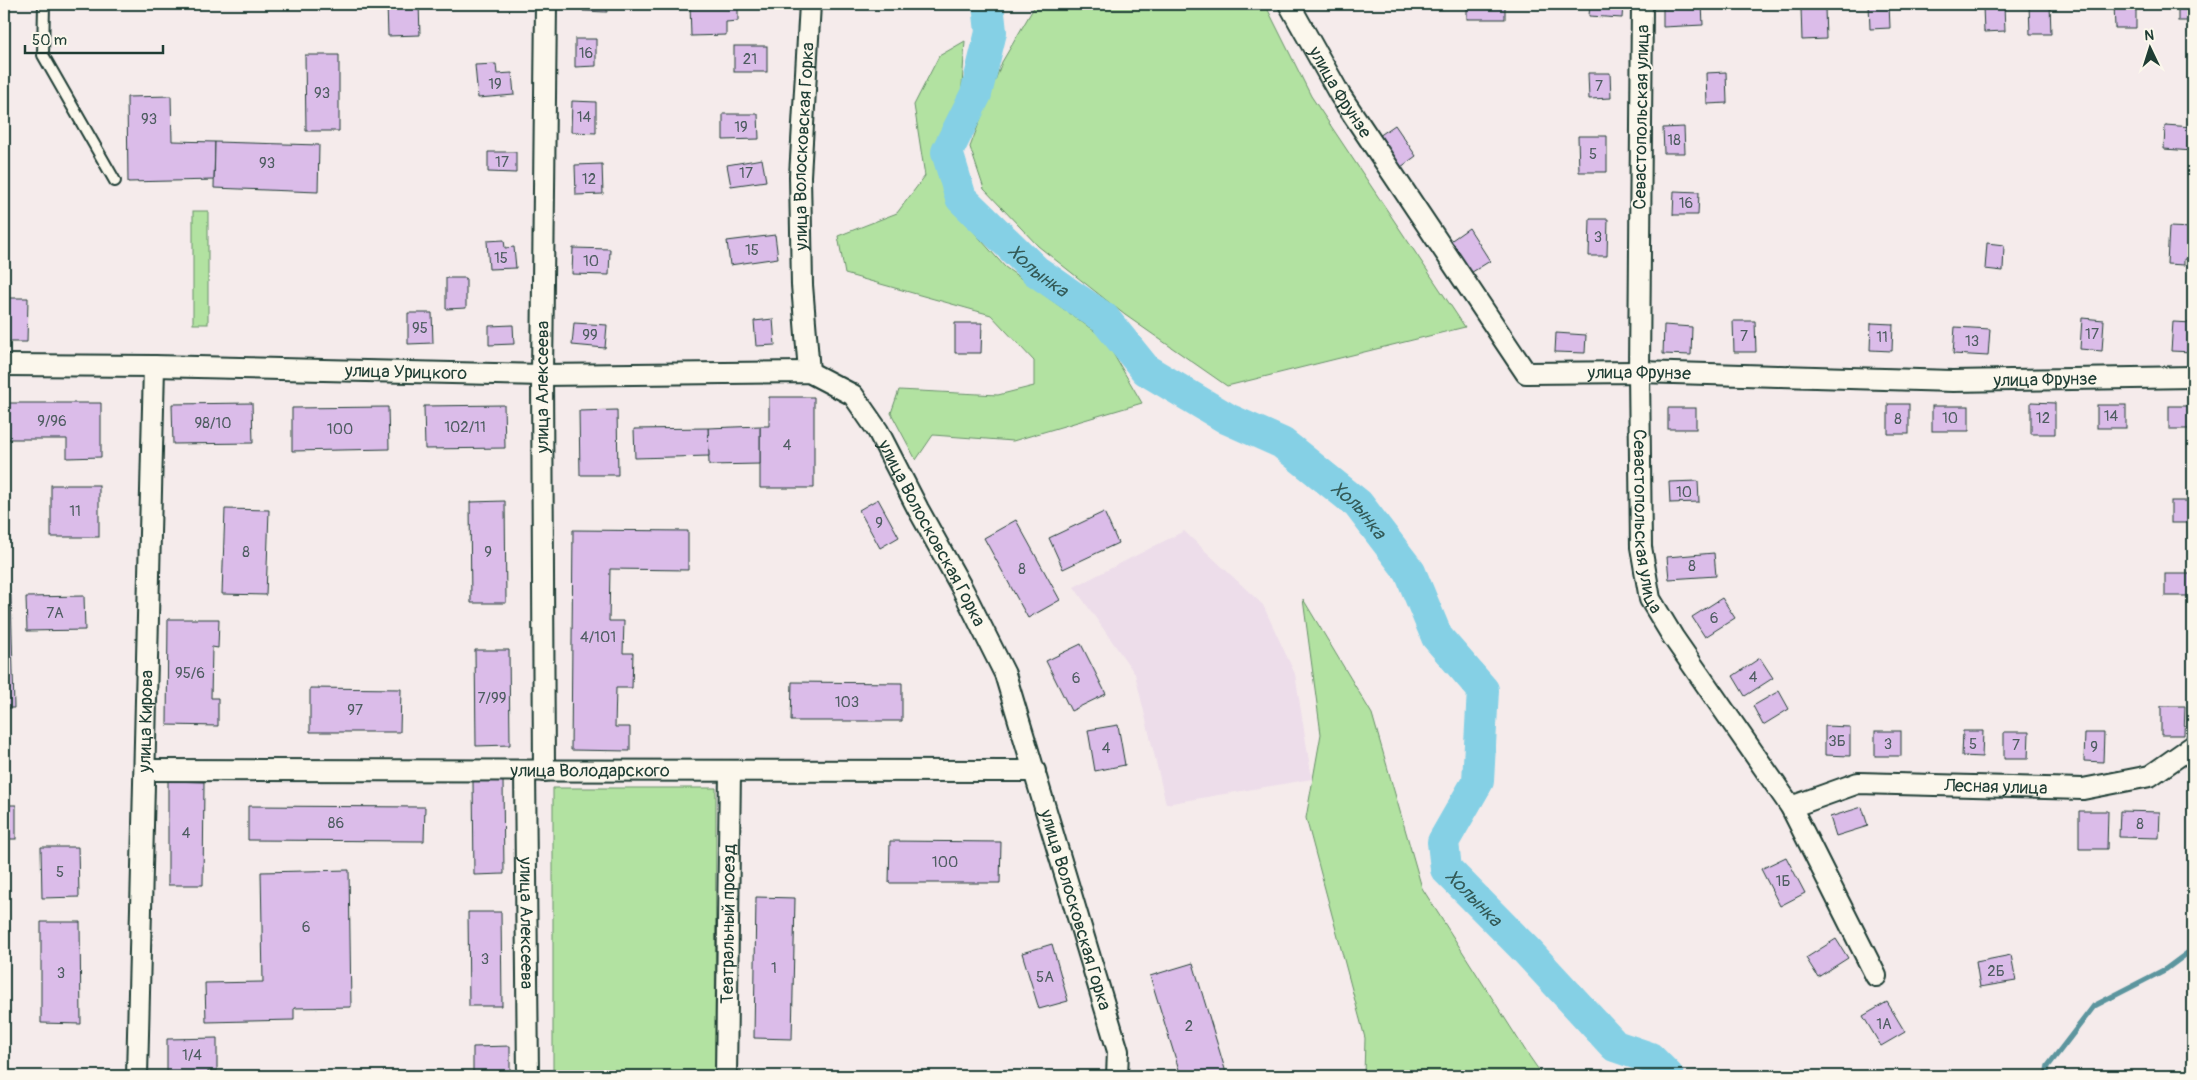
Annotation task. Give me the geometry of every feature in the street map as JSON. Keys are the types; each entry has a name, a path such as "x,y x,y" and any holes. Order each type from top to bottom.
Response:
{"street":[{"name":"улица Алексеева","path":"528,1076 542,375 546,4"},
{"name":"улица Волосковская Горка","path":"810,4 800,176 802,285 809,372 853,395 878,431 963,590 1005,674 1118,1051 1117,1076"},
{"name":"улица Фрунзе","path":"1289,4 1340,95 1526,372 1639,372 1953,381 2193,377"},
{"name":"Севастопольская улица","path":"1642,4 1639,372 1641,547 1650,599 1673,637 1791,807 1876,976"},
{"name":"улица Урицкого","path":"4,365 154,366 542,375 809,372"},
{"name":"улица Кирова","path":"137,1076 154,366"},
{"name":"Лесная улица","path":"1791,807 1858,783 2083,789 2150,776 2193,746"},
{"name":"улица Володарского","path":"144,770 1035,771"},
{"name":"Театральный проезд","path":"726,1076 730,771"}],"lane":[{"path":"44,4 43,55 116,181"}],"shaded area":[{"path":"1184,531 1263,605 1295,674 1312,779 1166,804 1135,674 1074,587"}],"green space":[{"path":"1036,4 1265,4 1311,96 1465,327 1227,386 1125,315 1038,246 984,189 970,147 1002,62"},
{"path":"965,41 961,101 936,159 959,215 1005,267 1104,338 1142,403 1013,441 933,435 916,460 891,413 899,390 998,395 1034,386 1034,361 991,315 845,274 838,236 897,213 925,176 914,105 939,56"},
{"path":"193,211 208,211 208,324 193,324"},
{"path":"1303,599 1372,714 1422,888 1543,1076 1364,1076 1365,1038 1306,818 1321,734"},
{"path":"553,788 716,788 715,1076 553,1076"}],"building":[{"path":"387,4 419,4 420,35 388,36"},
{"path":"583,4 607,4 607,12 583,11"},
{"path":"690,4 738,4 738,21 726,22 726,35 691,36"},
{"path":"1467,4 1505,4 1505,19 1467,19"},
{"path":"1590,4 1623,4 1622,18 1589,16"},
{"path":"1663,4 1702,4 1703,25 1663,27"},
{"path":"1869,4 1889,4 1890,28 1870,29"},
{"path":"2029,4 2050,4 2051,34 2030,34"},
{"path":"2114,4 2136,4 2136,28 2115,28"},
{"path":"2178,4 2193,4 2193,21 2178,21"},
{"path":"2004,5 2005,31 1984,32 1983,6"},
{"path":"1801,8 1825,8 1826,39 1802,40"},
{"path":"575,39 596,39 596,66 575,67"},
{"path":"734,46 767,46 767,72 734,72"},
{"path":"305,55 339,55 339,131 306,131"},
{"path":"496,64 497,74 512,73 514,95 478,98 475,65"},
{"path":"1726,72 1727,103 1707,104 1706,73"},
{"path":"1588,73 1610,73 1611,98 1589,99"},
{"path":"171,96 172,141 215,142 214,180 128,182 127,97"},
{"path":"572,101 596,102 596,133 571,132"},
{"path":"723,114 758,114 759,139 723,140"},
{"path":"1395,125 1416,156 1401,167 1379,136"},
{"path":"2165,125 2193,127 2193,151 2164,149"},
{"path":"1684,127 1685,153 1664,153 1663,128"},
{"path":"1578,136 1607,136 1607,172 1579,172"},
{"path":"215,142 319,145 318,192 214,188"},
{"path":"488,152 516,152 516,173 488,172"},
{"path":"762,159 766,181 731,186 727,165"},
{"path":"602,164 603,194 576,195 575,165"},
{"path":"1674,191 1699,192 1698,215 1673,215"},
{"path":"1590,219 1608,219 1607,256 1589,256"},
{"path":"2169,227 2193,228 2193,260 2184,259 2184,265 2167,264"},
{"path":"1469,228 1490,261 1469,274 1449,242"},
{"path":"775,235 778,258 730,265 727,241"},
{"path":"504,240 505,248 514,247 516,268 489,269 487,241"},
{"path":"1987,243 2004,245 2003,271 1985,269"},
{"path":"573,248 610,249 609,275 572,274"},
{"path":"446,278 466,278 466,308 446,309"},
{"path":"4,298 28,298 27,342 4,342"},
{"path":"408,313 432,313 433,343 408,344"},
{"path":"2082,318 2104,320 2102,351 2080,349"},
{"path":"773,319 775,345 756,346 754,321"},
{"path":"1733,321 1755,321 1756,352 1734,352"},
{"path":"2173,322 2193,323 2193,352 2171,351"},
{"path":"574,323 607,325 605,348 572,345"},
{"path":"955,323 982,323 981,353 955,353"},
{"path":"1871,323 1893,324 1892,351 1870,350"},
{"path":"513,325 514,344 489,345 489,326"},
{"path":"1664,325 1692,327 1691,355 1663,354"},
{"path":"1955,327 1990,329 1988,356 1953,354"},
{"path":"1556,333 1586,335 1585,353 1555,352"},
{"path":"769,397 814,397 814,488 760,488 760,426 769,426"},
{"path":"2031,402 2055,403 2055,434 2031,434"},
{"path":"4,403 101,403 101,457 67,458 67,439 4,439"},
{"path":"252,403 253,443 173,444 172,404"},
{"path":"1888,404 1909,404 1909,434 1888,434"},
{"path":"504,405 505,448 425,449 424,406"},
{"path":"2097,405 2126,405 2126,428 2097,428"},
{"path":"1932,406 1969,406 1969,431 1932,431"},
{"path":"2169,406 2193,406 2193,429 2169,429"},
{"path":"388,407 389,449 292,451 292,408"},
{"path":"1668,408 1696,408 1696,429 1668,429"},
{"path":"617,410 618,475 580,475 579,411"},
{"path":"760,426 760,464 709,465 708,428"},
{"path":"708,428 709,456 635,458 634,429"},
{"path":"1698,481 1699,502 1670,503 1669,482"},
{"path":"51,485 99,485 99,537 51,537"},
{"path":"878,499 899,537 880,548 859,510"},
{"path":"505,501 506,603 471,603 470,502"},
{"path":"2171,501 2193,501 2193,523 2171,523"},
{"path":"225,509 269,510 266,595 222,594"},
{"path":"1104,512 1118,543 1063,569 1049,538"},
{"path":"1016,520 1060,600 1028,618 984,538"},
{"path":"573,530 688,531 688,570 610,569 609,621 624,621 623,653 633,653 632,688 616,688 615,727 630,727 630,751 571,750"},
{"path":"1714,553 1716,576 1669,579 1667,557"},
{"path":"2165,574 2193,574 2193,596 2165,596"},
{"path":"4,595 11,595 14,708 4,708"},
{"path":"84,596 85,630 27,631 26,597"},
{"path":"1722,598 1735,618 1705,637 1692,617"},
{"path":"168,619 219,619 218,648 212,647 211,698 218,698 218,726 167,725"},
{"path":"1081,644 1106,694 1071,711 1046,661"},
{"path":"475,650 509,650 510,745 476,746"},
{"path":"1760,658 1773,678 1745,696 1733,676"},
{"path":"792,682 902,683 902,721 791,721"},
{"path":"310,688 401,689 400,732 310,732"},
{"path":"1779,691 1789,709 1763,725 1753,706"},
{"path":"2161,706 2185,706 2184,735 2161,735"},
{"path":"1118,725 1125,765 1095,771 1088,730"},
{"path":"1825,726 1850,727 1850,756 1825,755"},
{"path":"1875,731 1901,731 1901,756 1875,756"},
{"path":"1963,731 1983,731 1982,757 1962,756"},
{"path":"2004,732 2029,732 2028,759 2004,759"},
{"path":"2085,733 2104,733 2103,762 2084,761"},
{"path":"503,780 504,874 474,875 473,781"},
{"path":"168,781 204,782 203,885 168,885"},
{"path":"4,805 16,805 16,839 4,839"},
{"path":"248,806 425,807 424,841 248,840"},
{"path":"1862,807 1868,826 1836,836 1830,817"},
{"path":"2079,811 2108,811 2107,849 2079,849"},
{"path":"2120,811 2160,812 2159,838 2119,837"},
{"path":"890,841 1001,842 1000,883 889,883"},
{"path":"41,847 78,847 79,897 42,898"},
{"path":"1786,857 1805,893 1780,906 1761,869"},
{"path":"349,870 351,1007 294,1008 294,1020 206,1022 205,983 263,982 261,872"},
{"path":"756,897 795,898 792,1039 754,1038"},
{"path":"468,912 501,912 502,1006 469,1006"},
{"path":"41,922 80,922 81,1024 41,1023"},
{"path":"1836,939 1848,958 1818,977 1806,958"},
{"path":"1052,944 1068,1001 1039,1009 1022,953"},
{"path":"2011,955 2016,981 1980,987 1976,962"},
{"path":"1193,963 1227,1076 1181,1076 1150,976"},
{"path":"1887,1002 1905,1032 1881,1046 1863,1016"},
{"path":"217,1038 217,1071 208,1071 208,1076 167,1076 167,1039"},
{"path":"510,1046 510,1076 473,1076 473,1047"}],"waterway":[{"name":"Холынка","path":"988,4 991,32 976,94 947,152 961,198 1036,271 1104,318 1146,370 1228,419 1282,443 1358,504 1410,572 1437,637 1483,690 1478,781 1443,842 1446,869 1526,950 1615,1046 1650,1058 1668,1076"},
{"path":"2046,1076 2048,1066 2094,1006 2166,969 2193,949"}]}
